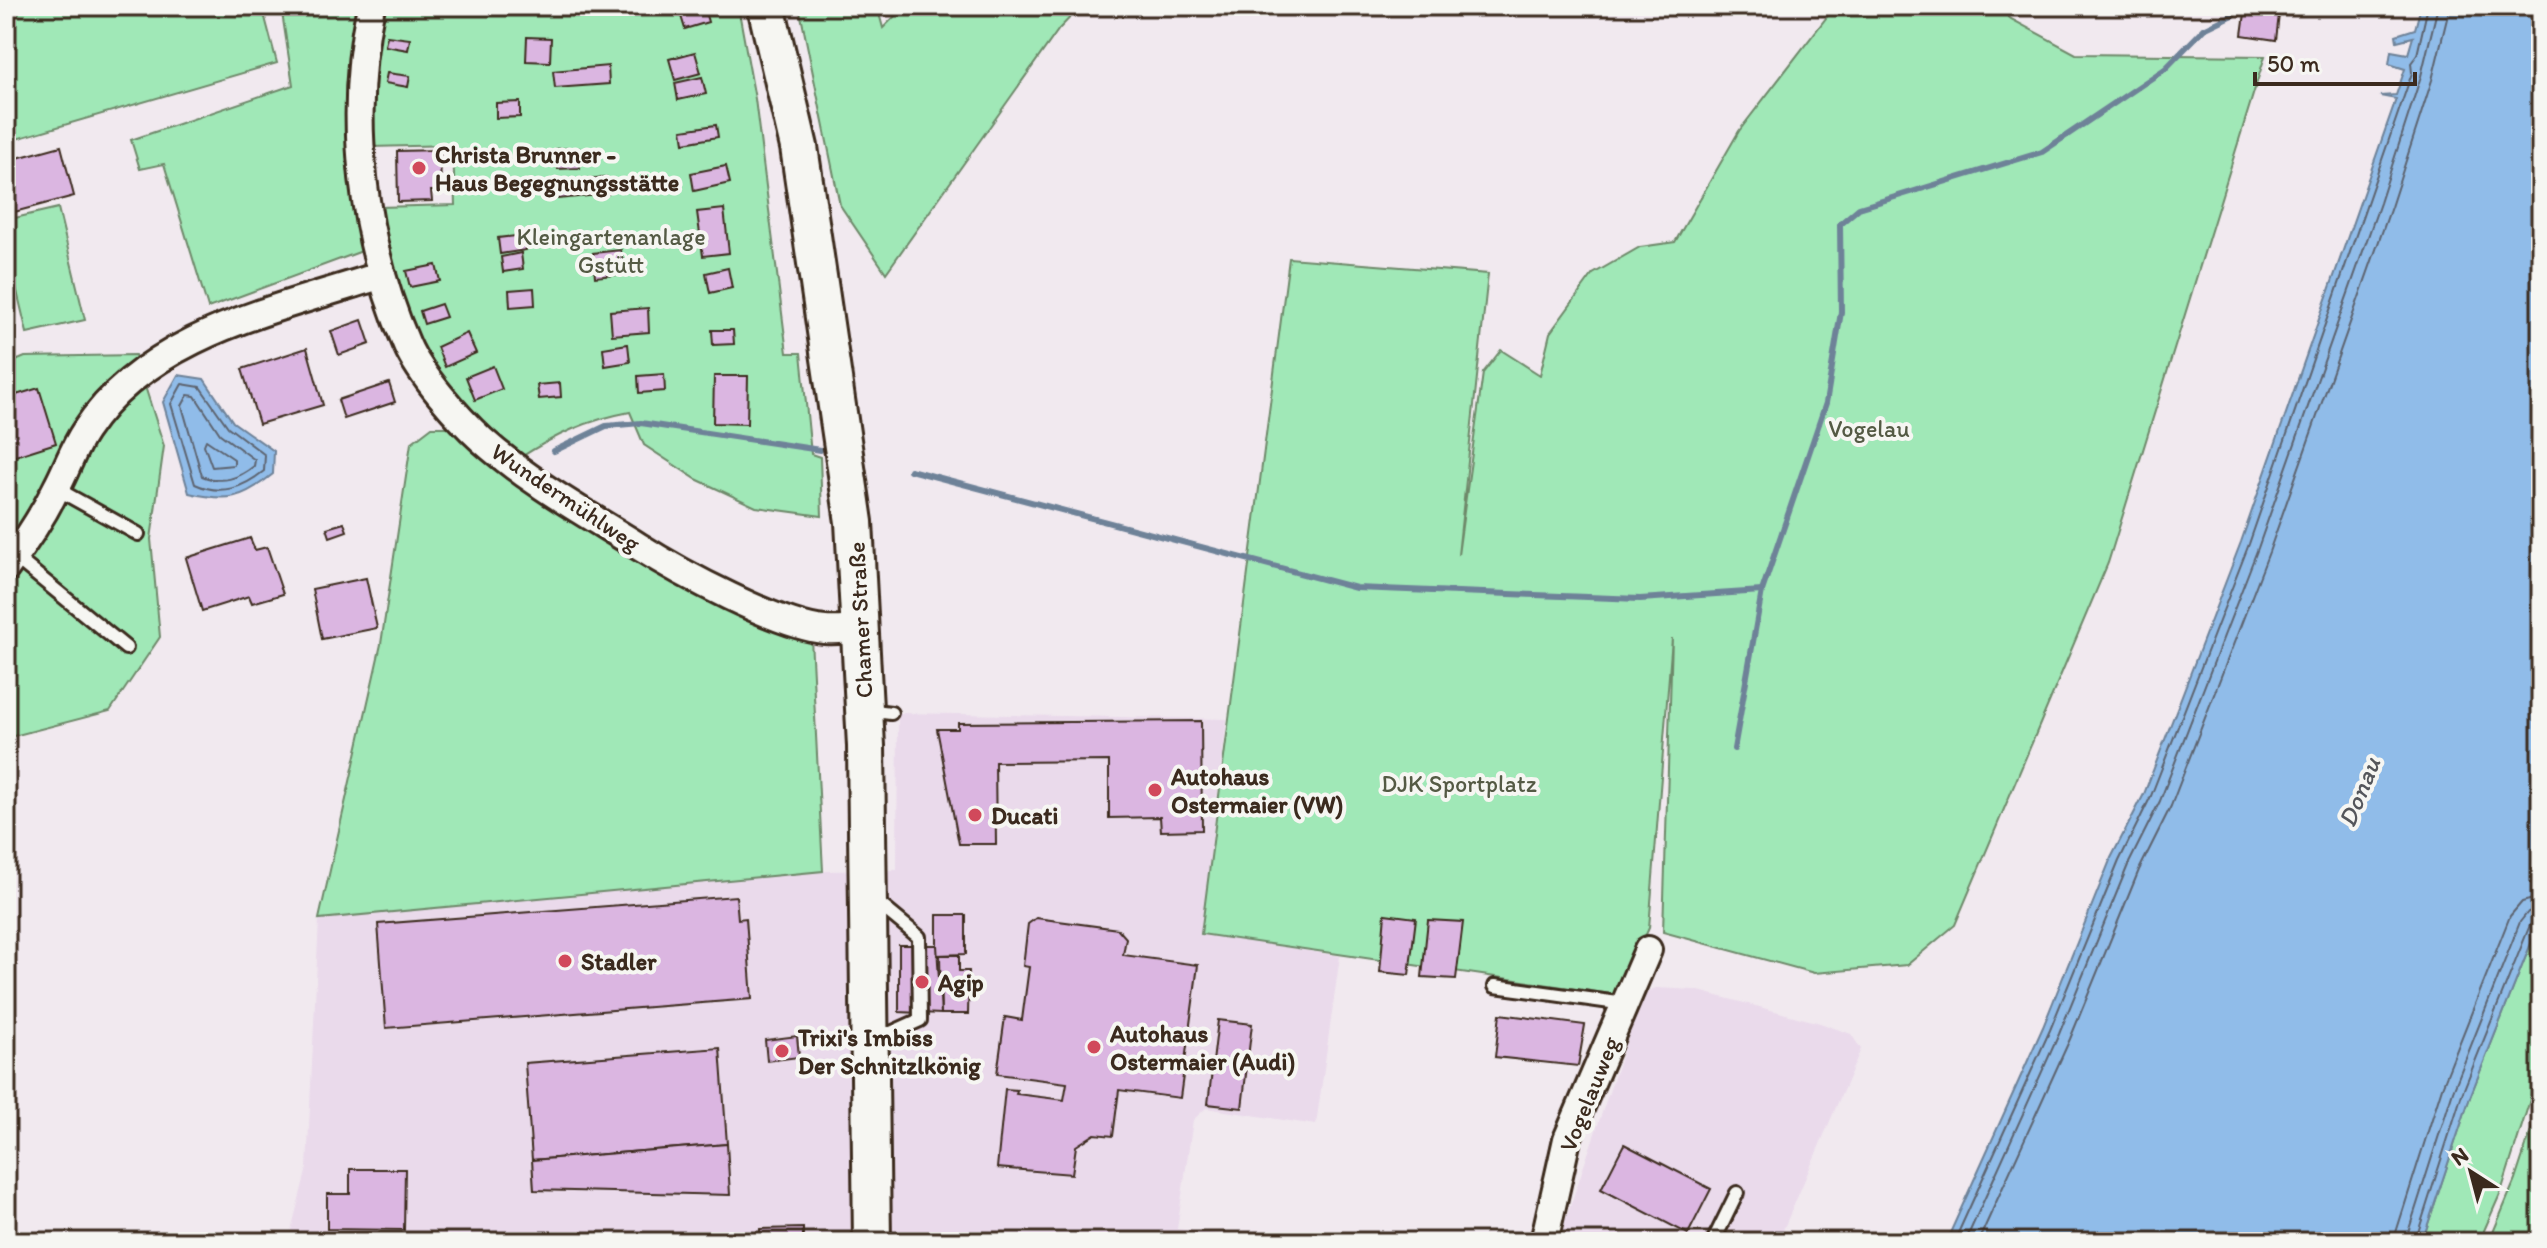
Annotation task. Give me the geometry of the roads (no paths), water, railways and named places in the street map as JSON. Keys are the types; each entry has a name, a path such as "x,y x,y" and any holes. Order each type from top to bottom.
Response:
{"main road":[{"name":"Chamer Straße","path":"766,6 799,147 854,522 862,629 878,711 868,895 872,1242"}],"street":[{"name":"Wundermühlweg","path":"371,6 362,68 360,148 382,275 408,348 446,401 481,439 522,472 677,570 793,622 825,630 862,629"},
{"path":"10,562 57,489 84,433 124,385 146,369 219,329 382,275"},
{"name":"Vogelauweg","path":"1544,1242 1567,1139 1648,950"}],"lane":[{"path":"57,489 138,534"},
{"path":"10,562 126,648"},
{"path":"868,895 919,937 920,1020 891,1033 869,1033"},
{"path":"1495,986 1625,1004"},
{"path":"1713,1242 1737,1193"}],"water":[{"name":"Donau","path":"2421,6 2541,6 2541,918 2470,1097 2422,1242 1946,1242 2043,1027 2111,858 2144,794 2241,542 2396,99 2380,96 2396,95 2405,69 2389,64 2391,51 2408,54 2413,37 2397,41 2396,35 2415,29"},
{"path":"178,375 204,379 233,422 274,451 273,474 252,489 234,496 225,498 189,493 163,402"}],"waterway":[{"path":"1734,749 1762,591 1826,403 1841,312 1840,224 1859,208 2042,152 2165,69 2204,29 2233,15"},
{"path":"554,451 606,426 641,423 820,450"},
{"path":"910,470 1356,588 1640,599 1762,591"}],"place":[{"name":"Christa Brunner - Haus Begegnungsstätte","path":"419,168"},
{"name":"Autohaus Ostermaier (VW)","path":"1155,790"},
{"name":"Ducati","path":"975,815"},
{"name":"Stadler","path":"565,961"},
{"name":"Agip","path":"922,982"},
{"name":"Autohaus Ostermaier (Audi)","path":"1094,1047"},
{"name":"Trixi's Imbiss Der Schnitzlkönig","path":"782,1051"}],"park label":[{"name":"Kleingartenanlage Gstütt","path":"611,250"},
{"name":"Vogelau","path":"1869,428"},
{"name":"DJK Sportplatz","path":"1459,783"}]}
